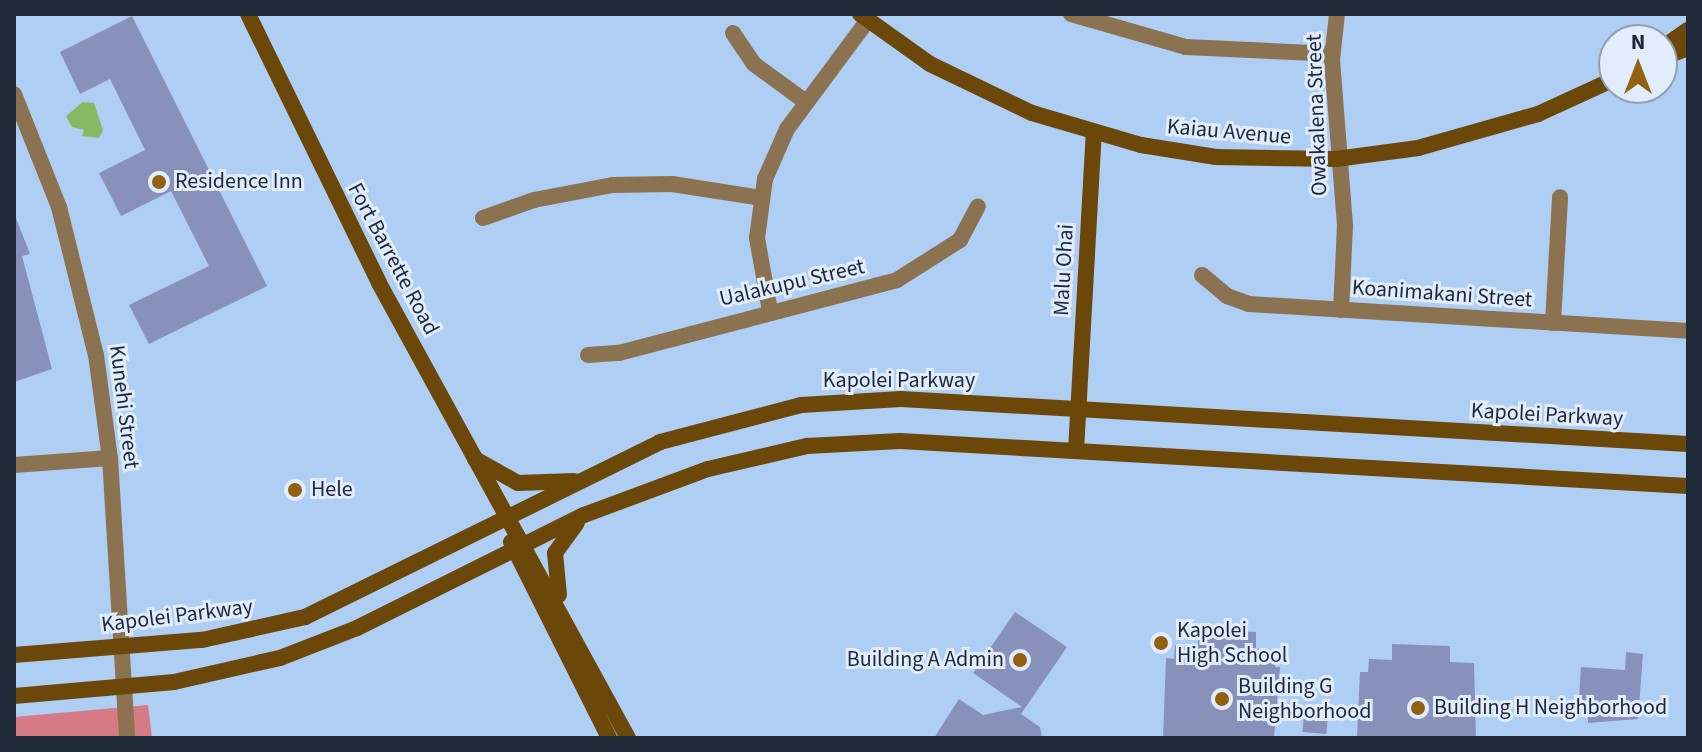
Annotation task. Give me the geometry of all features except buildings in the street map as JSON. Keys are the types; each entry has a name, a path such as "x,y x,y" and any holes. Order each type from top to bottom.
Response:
{"main road":[{"name":"Fort Barrette Road","path":"248,14 309,145 507,521 609,738"},
{"name":"Kaiau Avenue","path":"864,17 963,82 1094,134 1216,157 1339,158 1418,148 1499,128 1598,86"},
{"name":"Malu Ohai","path":"1076,451 1094,134"},
{"name":"Kapolei Parkway","path":"14,655 239,634 305,617 507,521 583,480 695,430 801,405 901,399 1688,444"},
{"path":"14,696 124,688 280,658 357,628 584,515 708,469 807,446 900,441 1688,486"},
{"path":"473,458 518,483 583,480"},
{"path":"573,633 554,560 584,515"},
{"name":"Fort Barrette Road","path":"519,547 573,633 628,738"}],"street":[{"path":"1071,14 1186,47 1332,54"},
{"name":"Owakalena Street","path":"1337,14 1332,54 1339,158 1341,310"},
{"path":"770,311 758,259 761,198 779,145 864,17"},
{"path":"733,33 754,64 806,102"},
{"name":"Kunehi Street","path":"14,94 74,256 96,355 110,458 127,738"},
{"path":"483,218 560,193 613,185 672,184 761,198"},
{"path":"1553,323 1560,197"},
{"name":"Ualakupu Street","path":"588,355 619,353 914,273 960,240 978,206"},
{"name":"Koanimakani Street","path":"1202,275 1227,296 1249,304 1688,331"},
{"path":"14,465 110,458"}],"shaded area":[{"path":"83,102 94,103 103,130 99,138 82,136 84,130 72,127 66,116"},
{"path":"148,705 152,738 14,738 14,717"}],"place":[{"name":"Residence Inn","path":"159,182"},
{"name":"Hele","path":"295,490"},
{"name":"Kapolei High School","path":"1161,643"},
{"name":"Building A Admin","path":"1020,660"},
{"name":"Building G Neighborhood","path":"1222,699"},
{"name":"Building H Neighborhood","path":"1418,708"}]}
